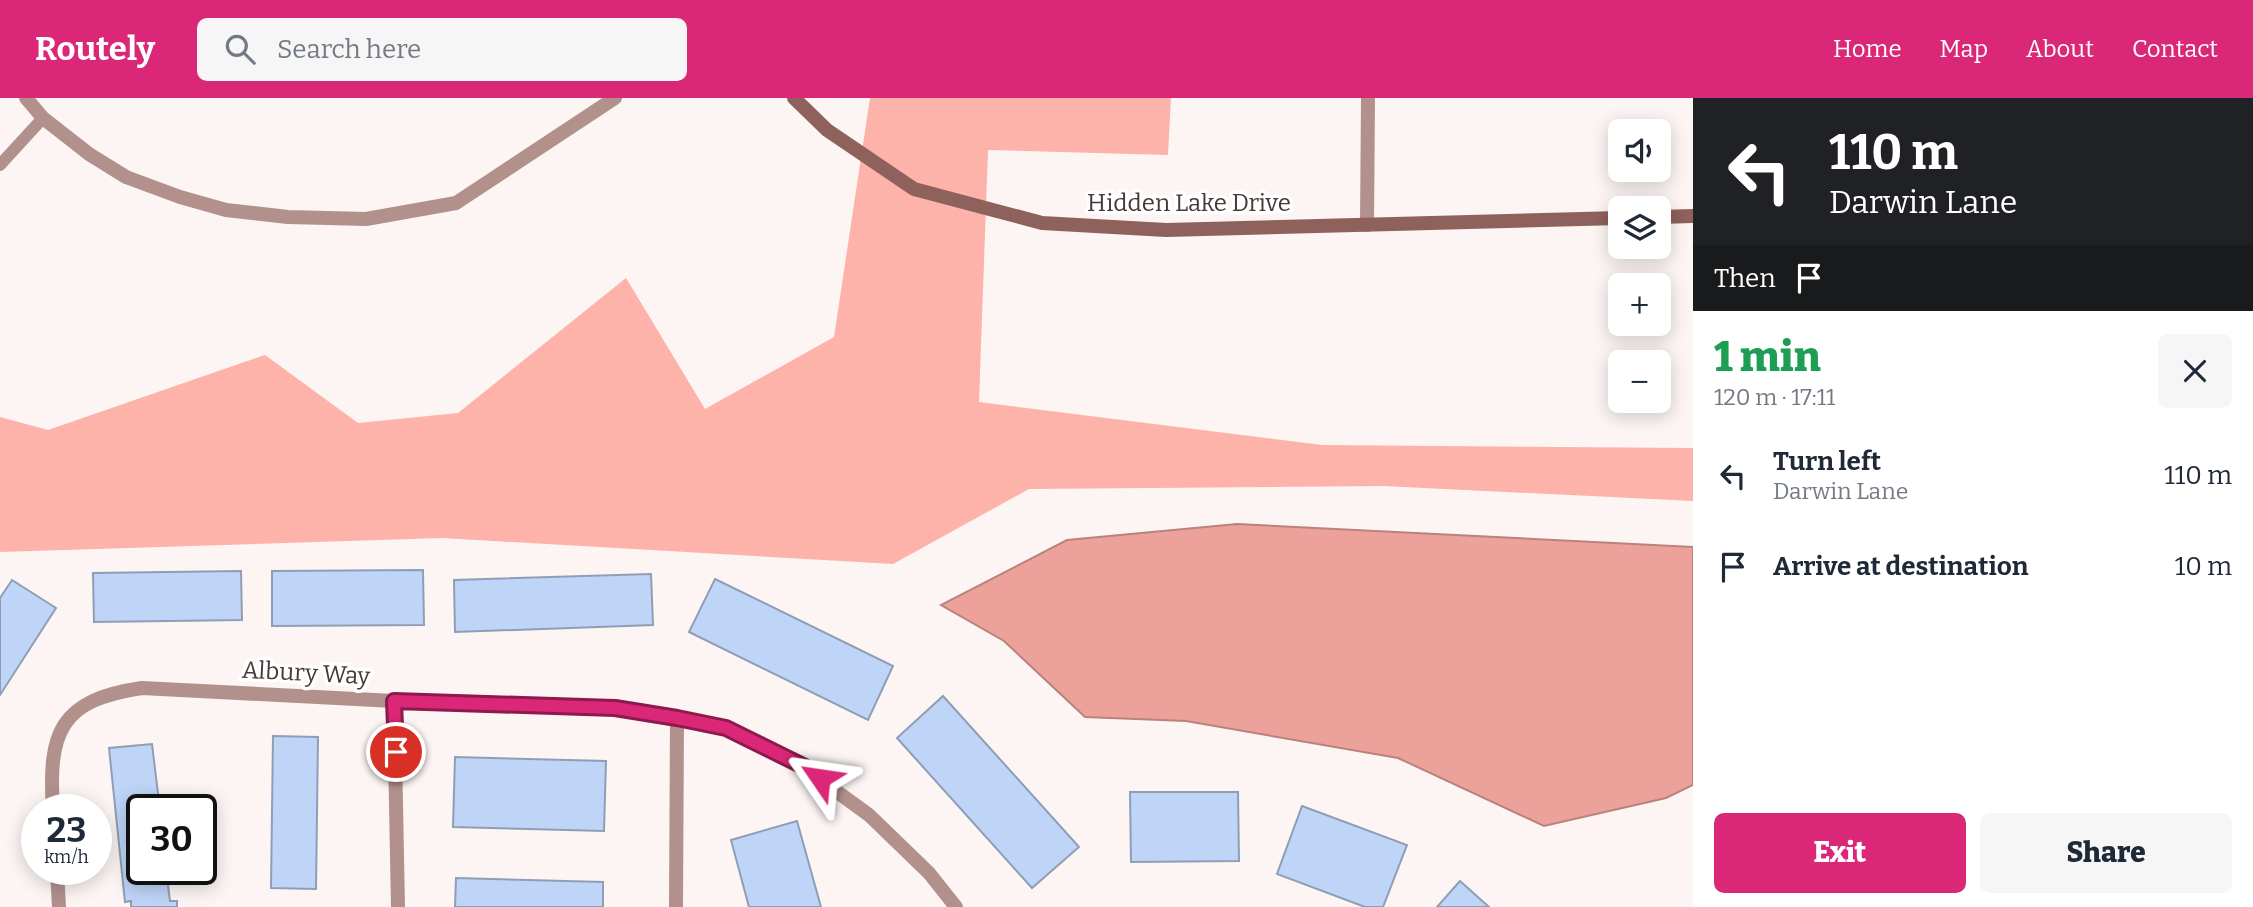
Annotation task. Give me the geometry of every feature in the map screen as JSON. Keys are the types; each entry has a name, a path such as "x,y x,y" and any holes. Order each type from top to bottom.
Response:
{"street":[{"path":"26,98 43,118 89,154 126,177 180,197 226,210 288,217 366,219 456,203 615,98"},
{"name":"Hidden Lake Drive","path":"794,98 827,130 914,189 1042,223 1166,230 1608,218"},
{"path":"1367,225 1368,98"},
{"path":"1671,217 1693,216"},
{"name":"Albury Way","path":"52,794 52,755 59,732 71,715 88,703 112,692 142,688 394,701 615,708 726,728 803,766 886,830 929,873 956,907"},
{"path":"394,701 398,907"},
{"path":"677,718 677,907"},
{"path":"58,885 59,907"}],"lane":[{"path":"0,165 43,118"}],"shaded area":[{"path":"870,98 1171,98 1168,155 988,150 979,402 1322,445 1693,448 1693,501 1383,486 1029,489 893,564 442,538 0,552 0,417 48,430 265,355 358,423 458,413 626,278 705,409 834,337"},
{"path":"1237,524 1693,547 1693,785 1666,798 1544,826 1398,758 1186,721 1085,717 1004,641 941,605 1067,540"}],"building":[{"path":"423,570 424,625 272,626 272,571"},
{"path":"241,571 242,620 94,622 93,573"},
{"path":"651,574 653,625 455,632 454,580"},
{"path":"715,579 893,666 868,720 689,632"},
{"path":"12,580 56,608 0,695 0,598"},
{"path":"943,696 1079,847 1032,888 897,738"},
{"path":"273,736 318,737 316,889 271,888"},
{"path":"152,744 158,794 126,794 126,885 168,885 170,901 177,901 177,907 131,907 131,901 125,902 109,748"},
{"path":"455,757 606,761 604,831 453,827"},
{"path":"1130,792 1238,792 1239,861 1131,862"},
{"path":"1302,806 1407,845 1383,907 1365,907 1277,874"},
{"path":"797,821 821,907 749,907 731,840"},
{"path":"456,878 603,882 603,907 455,907"},
{"path":"1460,881 1489,907 1437,907"}],"route":[{"path":"396,752 394,701 615,708 726,728 803,766 820,778"}]}
